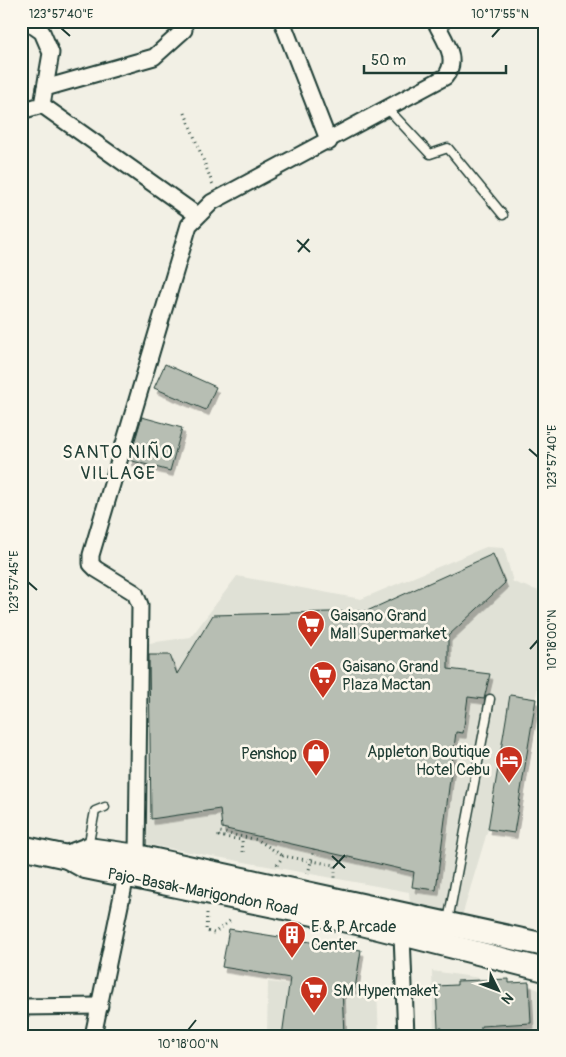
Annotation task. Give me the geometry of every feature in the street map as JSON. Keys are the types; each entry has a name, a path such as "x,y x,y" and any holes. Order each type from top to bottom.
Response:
{"main road":[{"name":"Pajo-Basak-Marigondon Road","path":"21,847 67,857 85,867 235,896 362,924 545,970"},
{"name":"Pajo-Basak-Marigondon Road","path":"67,857 88,849 137,856 545,945"}],"street":[{"path":"26,21 42,32 50,53 42,105"},
{"path":"282,21 329,142"},
{"path":"137,856 133,804 140,605 135,593 91,564 91,555 189,225 212,202 329,142 445,77 451,70 452,58 435,21"},
{"path":"45,88 154,57 184,30"},
{"path":"21,111 42,105"},
{"path":"42,105 197,215"},
{"path":"93,1036 126,876"},
{"path":"402,935 406,1036"},
{"path":"21,1007 100,1006"}],"lane":[{"path":"388,109 430,154 448,148 503,215"},
{"path":"447,924 490,699"},
{"path":"88,849 95,811 105,807"}],"path":[{"path":"185,113 215,188 212,202"},
{"path":"243,852 242,840 219,836 220,832 258,840 283,856 335,866 334,898"},
{"path":"303,891 314,849"},
{"path":"266,883 283,856"},
{"path":"208,911 206,931 214,933 231,920"}],"shaded area":[{"path":"486,547 504,548 513,582 545,593 545,616 536,699 514,833 488,829 462,916 410,904 409,892 146,844 143,644 191,637 237,576 361,599"},
{"path":"432,971 528,985 545,993 545,1036 434,1036"},
{"path":"268,982 347,991 377,992 379,1036 267,1036"}],"building":[{"path":"165,364 216,387 206,410 154,388"},
{"path":"142,417 182,428 170,471 129,460"},
{"name":"Gaisano Grand Plaza Mactan","path":"493,554 505,583 448,636 448,669 490,674 484,699 468,697 463,733 456,732 436,890 412,887 414,872 222,828 220,809 151,819 149,655 170,655 177,674 213,615 367,611"},
{"name":"Appleton Boutique Hotel Cebu","path":"510,695 536,699 514,833 488,829"},
{"name":"E & P Arcade Center","path":"229,929 361,950 355,989 342,987 344,1036 282,1036 290,978 222,967"},
{"path":"509,979 509,983 529,982 531,1023 481,1026 481,1036 442,1036 442,1028 438,1028 436,986 457,985 457,981"}],"place":[{"name":"Gaisano Grand Mall Supermarket","path":"311,648"},
{"name":"Gaisano Grand Plaza Mactan","path":"323,699"},
{"name":"Penshop","path":"316,777"},
{"name":"Appleton Boutique Hotel Cebu","path":"509,784"},
{"name":"E & P Arcade Center","path":"292,959"},
{"name":"SM Hypermaket","path":"314,1014"}],"district":[{"name":"SANTO NIÑO VILLAGE","path":"118,462"}]}
